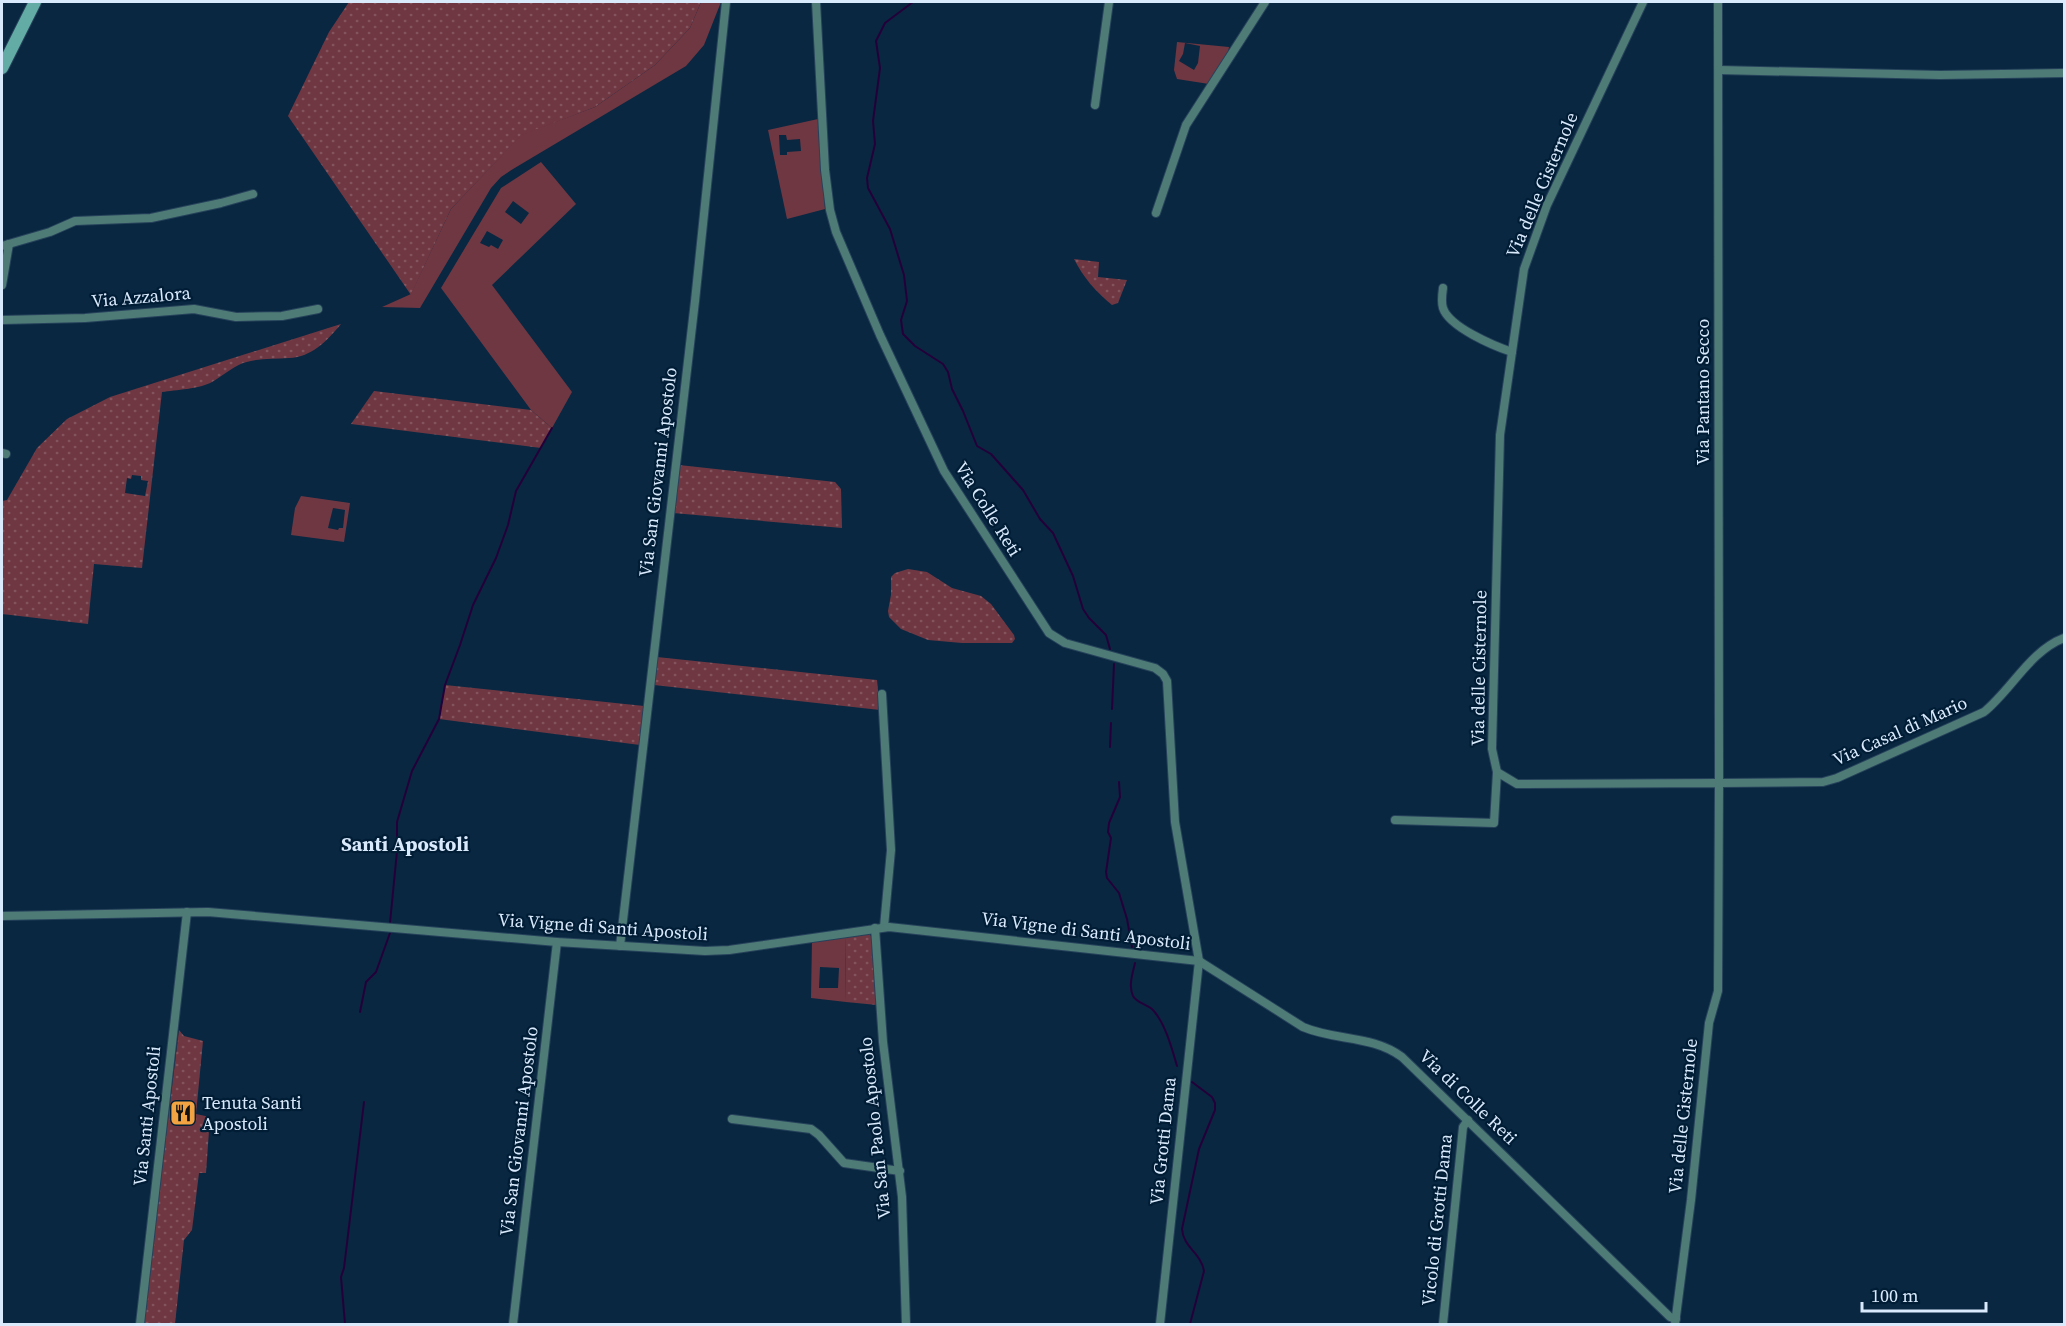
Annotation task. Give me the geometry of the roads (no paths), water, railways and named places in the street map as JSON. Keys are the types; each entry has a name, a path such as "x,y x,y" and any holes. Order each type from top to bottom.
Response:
{"street":[{"path":"2,68 35,2"},
{"name":"Via San Giovanni Apostolo","path":"620,946 697,280 726,2"},
{"name":"Via Colle Reti","path":"816,2 824,164 832,219 880,335 944,471 1049,633 1065,643 1155,668 1166,679 1175,822 1199,961"},
{"path":"1095,105 1109,2"},
{"path":"1156,213 1186,125 1265,2"},
{"name":"Via delle Cisternole","path":"1395,820 1494,823 1497,772 1492,749 1500,435 1524,269 1552,195 1643,2"},
{"name":"Via Pantano Secco","path":"1718,2 1719,783"},
{"path":"1719,70 1940,75 2064,73"},
{"path":"2,285 5,245 50,232 75,221 151,218 253,194"},
{"path":"1443,288 1443,309 1448,316 1471,335 1512,352"},
{"name":"Via Azzalora","path":"2,320 85,318 194,309 232,316 282,316 318,309"},
{"name":"Via Casal di Mario","path":"1719,783 1823,782 1837,778 1984,712 1996,702 2042,650 2064,638"},
{"name":"Via San Paolo Apostolo","path":"882,694 891,844 880,927 883,1042 900,1171 906,1324"},
{"path":"1497,772 1517,784 1719,783"},
{"name":"Via delle Cisternole","path":"1676,1322 1709,1023 1718,991 1719,783"},
{"name":"Via Vigne di Santi Apostoli","path":"2,916 187,912 557,942 717,951 880,927 1199,961"},
{"name":"Via Santi Apostoli","path":"140,1324 187,912"},
{"name":"Via San Giovanni Apostolo","path":"513,1324 557,942"},
{"name":"Via di Colle Reti","path":"1199,961 1303,1027 1368,1041 1396,1053 1676,1322"},
{"name":"Via Grotti Dama","path":"1160,1324 1199,961"},
{"path":"732,1119 808,1128 819,1135 846,1164 900,1171"},
{"name":"Vicolo di Grotti Dama","path":"1443,1324 1463,1127 1468,1120"}],"waterway":[{"path":"913,2 885,23 876,41 880,68 873,121 875,144 867,178 868,188 890,229 904,275 907,301 901,320 903,334 915,346 943,364 977,446 991,454 1023,490 1040,519 1053,533 1073,576 1083,609 1106,635 1110,649"},
{"path":"390,923 397,851 397,822 412,771 439,719 445,685 473,605 496,558 508,525 516,491 552,428"},
{"path":"1112,709 1114,664"},
{"path":"1110,747 1111,723"},
{"path":"1119,782 1120,797 1109,823 1108,832 1111,838 1106,872 1107,878 1119,893 1132,947"},
{"path":"360,1012 366,982 376,972 390,933"},
{"path":"1135,963 1131,984 1133,996 1157,1014 1168,1036 1177,1066"},
{"path":"1190,1324 1204,1271 1199,1259 1185,1241 1182,1229 1199,1149 1215,1110 1212,1097 1192,1082"},
{"path":"345,1324 341,1277 344,1268 364,1102"}],"place":[{"name":"Tenuta Santi Apostoli","path":"183,1113"}],"district":[{"name":"Santi Apostoli","path":"405,844"}]}
